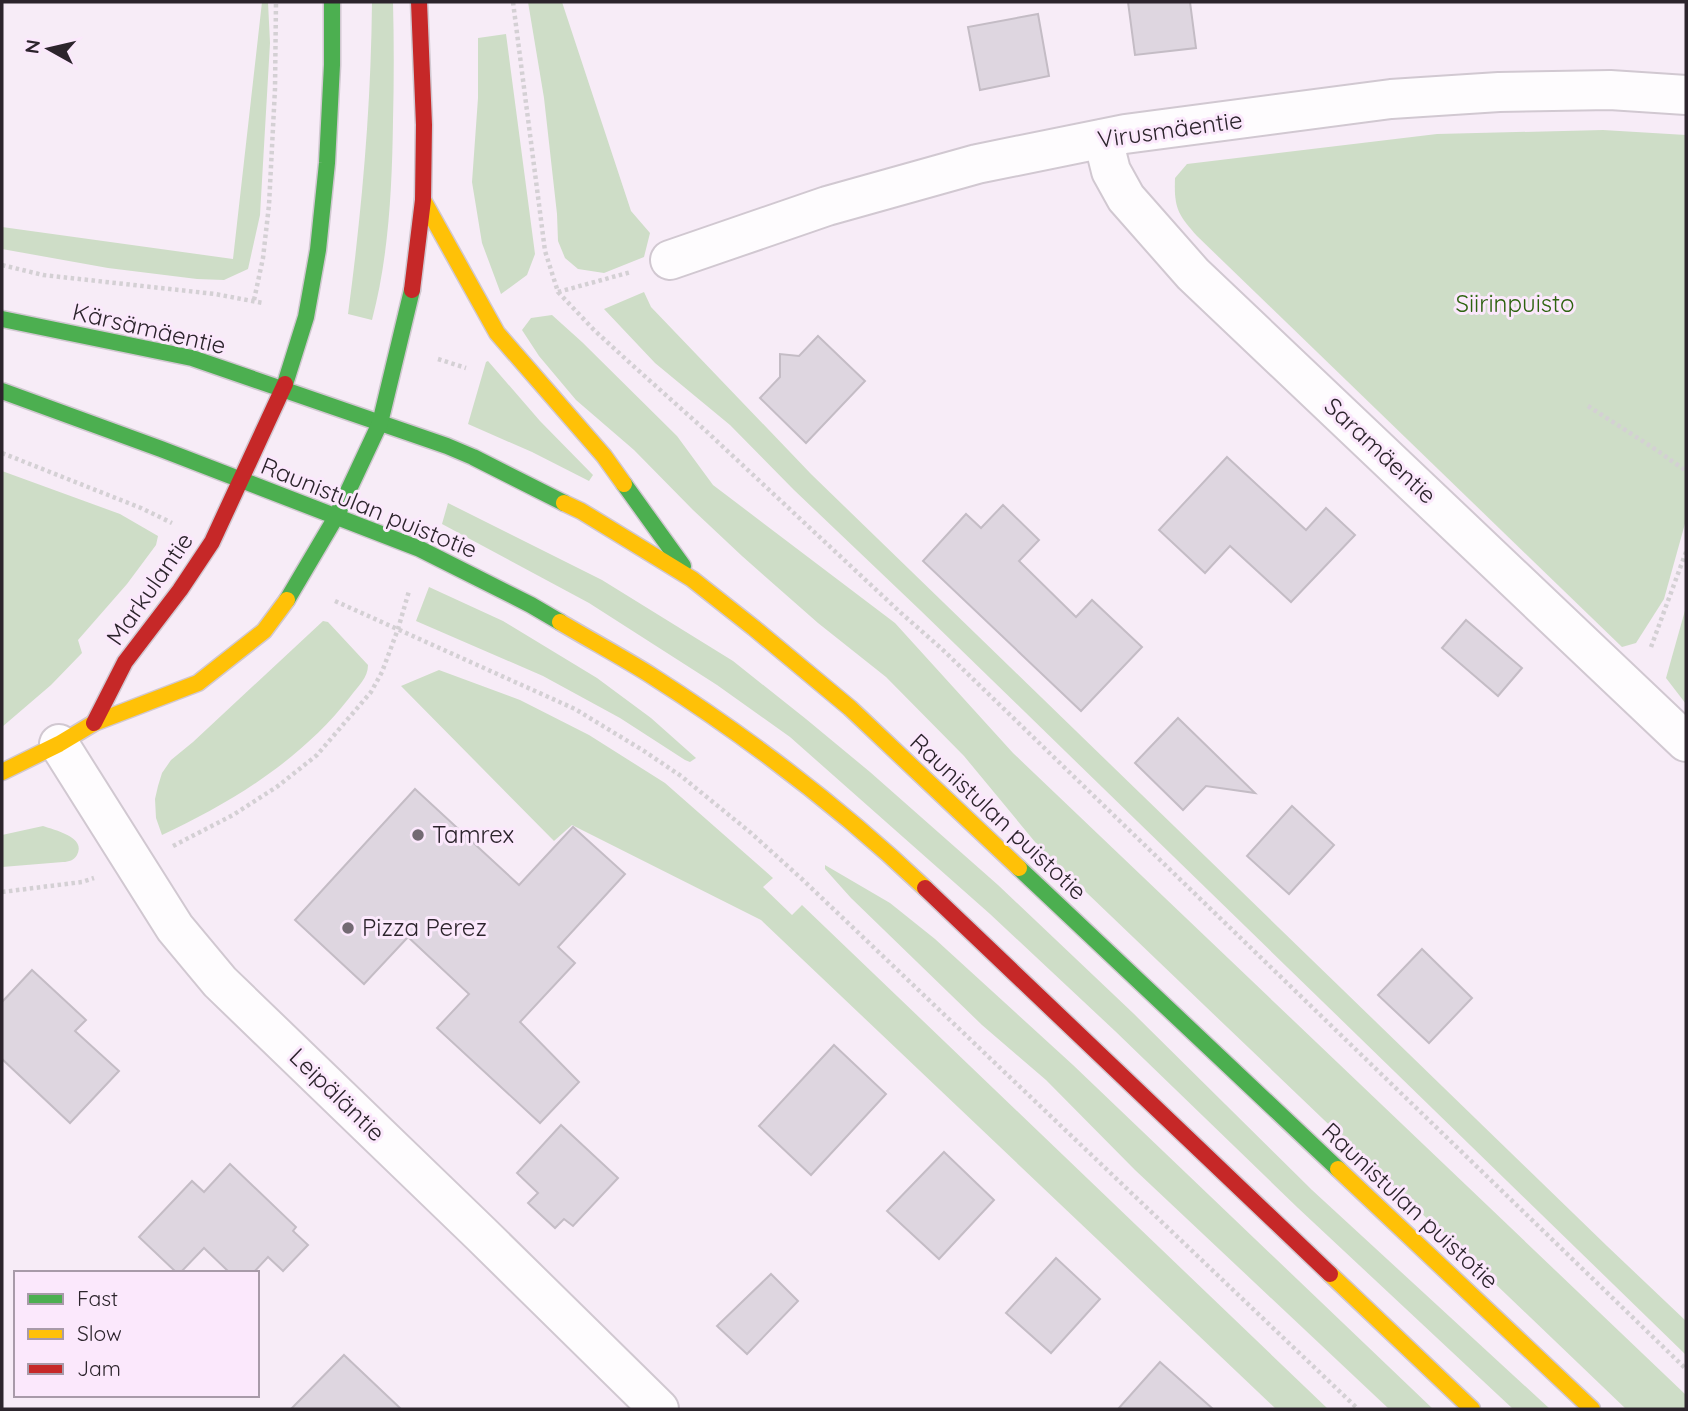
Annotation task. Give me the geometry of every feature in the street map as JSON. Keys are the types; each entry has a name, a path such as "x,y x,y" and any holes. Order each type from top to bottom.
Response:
{"main road":[{"name":"Markulantie","path":"94,723 125,662 180,590 212,542 284,389 306,317 318,250 327,163 332,2"},
{"path":"2,772 94,723 198,682 264,631 281,611 336,517 380,423 412,288 423,200 424,125 419,2"},
{"path":"423,200 497,333 604,456 692,579"},
{"name":"Kärsämäentie","path":"2,319 192,358 284,389"},
{"name":"Raunistulan puistotie","path":"284,389 447,446 497,469 581,511 692,579 850,708 1592,1409"},
{"path":"2,391 243,480"},
{"name":"Raunistulan puistotie","path":"243,480 420,549 531,605 710,713 788,771 881,846 1472,1409"}],"street":[{"name":"Virusmäentie","path":"670,260 827,206 977,164 1125,134 1391,99 1499,92 1610,90 1686,95"},
{"name":"Saramäentie","path":"1103,139 1111,171 1126,198 1193,274 1686,742"},
{"name":"Leipäläntie","path":"59,744 175,928 220,982 659,1409"}],"path":[{"path":"2,265 43,275 254,300 263,258 269,205 276,2"},
{"path":"513,2 545,251 558,292 612,346 942,649 1686,1369"},
{"path":"558,292 670,260"},
{"path":"1588,406 1686,471"},
{"path":"2,453 141,508 179,527"},
{"path":"1632,691 1686,552"},
{"path":"2,892 82,882 136,865 233,815 278,786 317,755 371,692 382,672 398,629 411,584"},
{"path":"346,606 575,709 681,776 803,880 1358,1409"}],"green space":[{"path":"262,2 268,2 270,43 260,215 248,269 224,280 197,279 108,268 2,249 2,227 233,259"},
{"path":"372,2 393,2 394,61 389,221 372,320 348,314 365,158"},
{"path":"528,2 562,2 631,211 650,233 644,257 604,273 578,269 565,258 558,241 544,98"},
{"path":"506,34 535,254 527,275 501,294 482,243 472,182 478,98 478,38"},
{"name":"Siirinpuisto","path":"1603,130 1686,135 1686,520 1664,599 1636,643 1622,647 1197,236 1178,210 1175,188 1175,178 1187,164 1437,134"},
{"path":"644,292 651,307 811,474 1686,1321 1686,1355 730,425 655,363 604,309"},
{"path":"552,315 677,436 713,485 895,623 1013,753 1686,1395 1686,1409 1626,1409 1040,848 964,756 886,677 818,623 742,556 634,450 576,400 539,356 522,330 531,318"},
{"path":"488,361 540,421 593,475 589,481 468,424"},
{"path":"2,471 120,514 158,536 156,545 127,584 78,640 82,653 51,685 2,727"},
{"path":"448,503 602,580 733,661 806,719 998,885 1133,1013 1312,1190 1550,1409 1513,1409 990,914 790,737 717,685 589,603 442,524"},
{"path":"429,587 503,621 597,678 651,718 696,758 690,762 685,760 620,718 543,676 416,621"},
{"path":"1686,607 1686,704 1666,678"},
{"path":"323,621 328,622 368,665 359,685 310,740 265,777 215,808 162,835 156,818 155,799 162,773 171,760"},
{"path":"439,670 520,700 589,735 665,783 773,878 763,887 792,915 802,905 1328,1409 1276,1409 761,920 572,825 554,841 401,686"},
{"path":"43,826 74,839 79,849 77,855 65,862 2,867 2,835"},
{"path":"825,865 890,903 935,939 1073,1065 1433,1409 1389,1409 1135,1170 1046,1080 982,1025 851,898 825,869"}],"building":[{"path":"1128,2 1190,2 1196,48 1135,55"},
{"path":"1038,14 1049,76 980,90 968,27"},
{"path":"818,336 865,381 806,443 760,398 780,377 780,354 799,356"},
{"path":"1227,457 1306,530 1326,508 1355,535 1291,602 1230,546 1205,573 1159,530"},
{"path":"1003,505 1039,540 1019,561 1076,617 1092,600 1142,647 1081,711 923,561 966,514 981,528"},
{"path":"1466,620 1522,668 1498,696 1442,648"},
{"path":"1178,718 1255,793 1206,786 1183,810 1135,763"},
{"path":"415,789 519,885 573,827 625,874 558,947 575,963 520,1022 579,1082 540,1123 437,1028 469,994 408,937 364,984 295,920"},
{"path":"1292,806 1334,845 1289,894 1247,856"},
{"path":"1422,949 1472,998 1429,1043 1378,995"},
{"path":"32,970 86,1020 75,1031 119,1071 70,1123 2,1059 2,1002"},
{"path":"834,1045 886,1094 811,1175 759,1126"},
{"path":"561,1125 618,1178 573,1226 564,1219 555,1228 528,1203 538,1193 517,1173"},
{"path":"944,1152 994,1200 939,1259 887,1211"},
{"path":"230,1164 296,1227 293,1231 308,1245 283,1271 268,1257 255,1271 228,1271 204,1248 182,1271 175,1271 139,1237 192,1181 204,1192"},
{"path":"1056,1258 1100,1299 1051,1353 1006,1313"},
{"path":"771,1274 798,1301 747,1354 717,1326"},
{"path":"344,1355 401,1409 291,1409"},
{"path":"1160,1362 1213,1409 1118,1409"}],"traffic: fast":[{"path":"285,384 306,317 318,250 327,163 332,2"},
{"path":"287,600 336,517 380,423 412,290"},
{"path":"2,319 192,358 447,446 564,503"},
{"path":"2,391 420,549 560,622"},
{"path":"624,484 683,566"},
{"path":"1019,868 1338,1169"}],"traffic: slow":[{"path":"423,200 497,333 604,456 624,484"},
{"path":"564,503 692,579 754,628 850,708 1019,868"},
{"path":"2,772 94,723 198,683 264,631 287,600"},
{"path":"560,622 652,676 759,749 861,830 925,888"},
{"path":"1338,1169 1592,1409"},
{"path":"1330,1274 1472,1409"}],"traffic: jam":[{"path":"412,290 423,200 424,125 419,2"},
{"path":"94,723 125,662 180,590 212,542 285,384"},
{"path":"925,888 1330,1274"}],"place":[{"name":"Tamrex","path":"418,835"},
{"name":"Pizza Perez","path":"348,928"}]}
